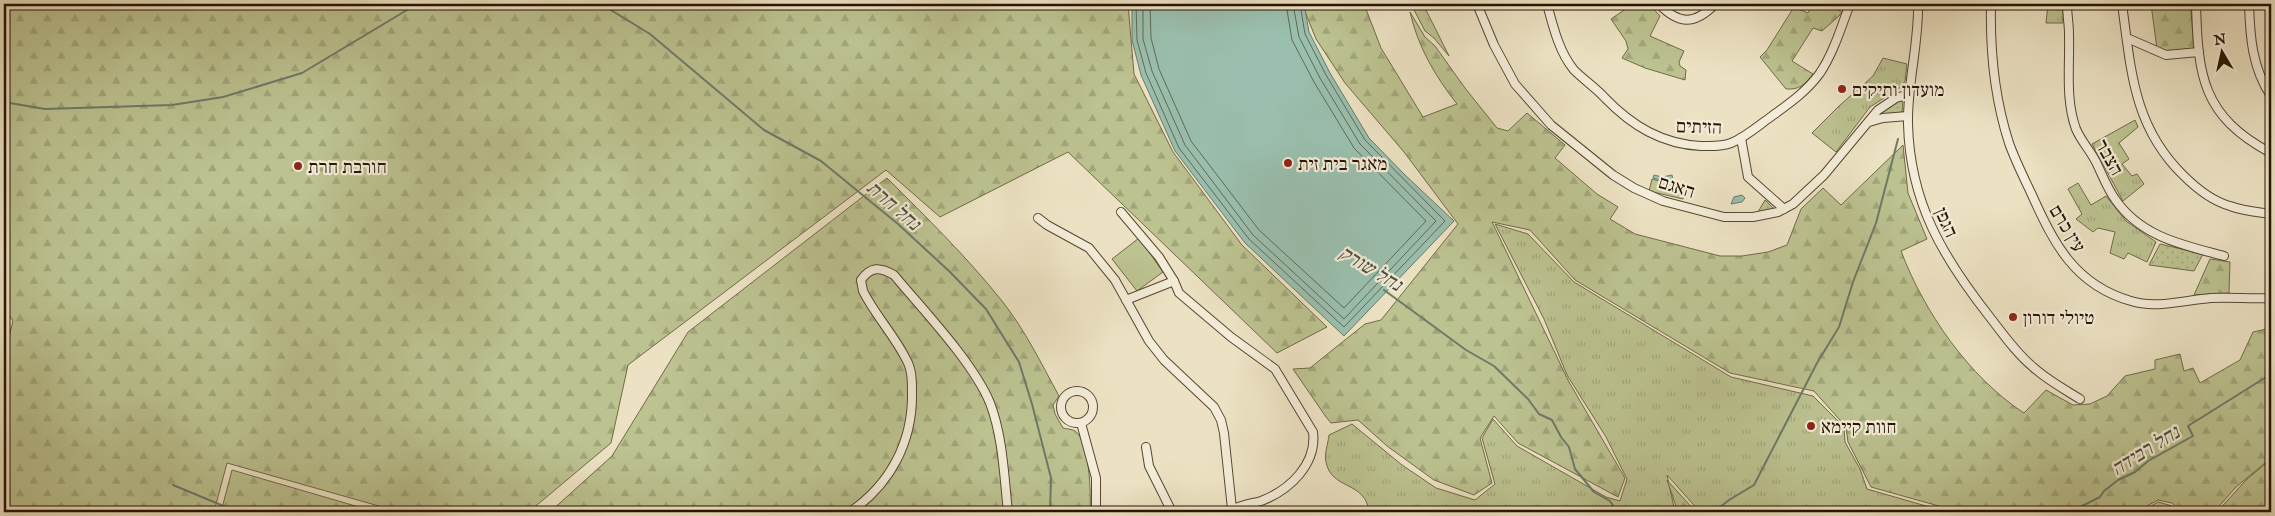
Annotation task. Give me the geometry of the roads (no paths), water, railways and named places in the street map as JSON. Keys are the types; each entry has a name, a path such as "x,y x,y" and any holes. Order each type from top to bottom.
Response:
{"street":[{"name":"האגם","path":"1477,4 1500,56 1524,97 1552,125 1618,178 1657,198 1726,217 1750,218 1784,209 1796,202 1814,186 1882,107 1899,96 1909,94"},
{"name":"הזיתים","path":"1547,4 1562,50 1570,64 1612,105 1638,126 1665,140 1687,145 1721,146 1741,138 1797,98 1812,83 1830,56 1850,4"},
{"path":"1659,4 1674,16 1685,20 1701,16 1715,4"},
{"name":"הגפן","path":"1918,4 1908,116 1910,153 1917,190 1928,221 1947,260 2019,354 2044,376 2080,399"},
{"name":"עין כרם","path":"1991,4 1993,56 2007,136 2051,237 2073,267 2103,289 2139,303 2153,304 2215,298 2271,298"},
{"name":"הצבר","path":"2067,4 2069,34 2068,81 2074,122 2081,139 2092,153 2112,194 2126,214 2154,234 2181,245 2224,256"},
{"path":"2122,4 2134,88 2139,106 2146,123 2165,155 2189,181 2215,200 2241,209 2271,214"},
{"path":"2196,4 2199,52 2205,84 2217,110 2230,124 2271,153"},
{"path":"2249,4 2250,34 2255,61 2260,77 2271,96"},
{"path":"2127,38 2166,55 2199,52"},
{"path":"1869,122 1883,118 1908,116"},
{"path":"1741,138 1748,177 1784,209"},
{"path":"1038,218 1089,248 1115,280 1150,341 1164,360 1214,407 1221,420 1230,511 1274,495 1299,475 1310,459 1314,441 1313,432 1275,369 1231,337 1178,293 1174,280 1159,257 1121,212"},
{"path":"850,512 884,481 898,461 909,433 912,408 911,373 907,360 863,292 861,280 867,271 874,268 884,269 894,275 960,355 990,402 998,426 1008,512"},
{"path":"1126,300 1174,280"},
{"path":"1073,392 1084,393 1092,401 1093,412 1090,417 1081,423 1076,424 1066,419 1060,408 1064,398 1073,392"},
{"path":"1081,423 1096,478 1096,512"},
{"path":"1146,447 1149,466 1172,512"}],"water":[{"name":"מאגר בית זית","path":"1132,4 1304,4 1309,32 1330,73 1369,138 1454,221 1344,336 1245,243 1175,151 1141,75 1132,40"},
{"path":"1654,175 1662,177 1672,175 1673,180 1668,182 1653,178"},
{"path":"1742,195 1745,198 1742,202 1731,204 1734,197"}],"waterway":[{"path":"4,102 45,109 172,105 223,97 302,73 417,4"},
{"name":"נחל חרת","path":"601,4 650,34 764,130 821,161 898,224 949,271 986,309 1019,362 1051,478 1050,512"},
{"path":"1714,512 1729,500 1754,485 1817,363 1839,327 1853,282 1876,223 1898,139"},
{"name":"נחל שורק","path":"1384,290 1466,350 1494,366 1528,399 1539,414 1552,420 1569,447 1575,469 1594,492 1610,501 1617,512"},
{"name":"נחל רבידה","path":"2070,512 2100,497 2104,491 2118,480 2135,472 2148,461 2193,436 2188,426 2271,374"},
{"path":"173,485 238,512"}],"place":[{"name":"מועדון ותיקים","path":"1842,89"},
{"name":"מאגר בית זית","path":"1288,163"},
{"name":"חורבת חרת","path":"298,166"},
{"name":"טיולי דורון","path":"2013,317"},
{"name":"חוות קיימא","path":"1811,426"}]}
